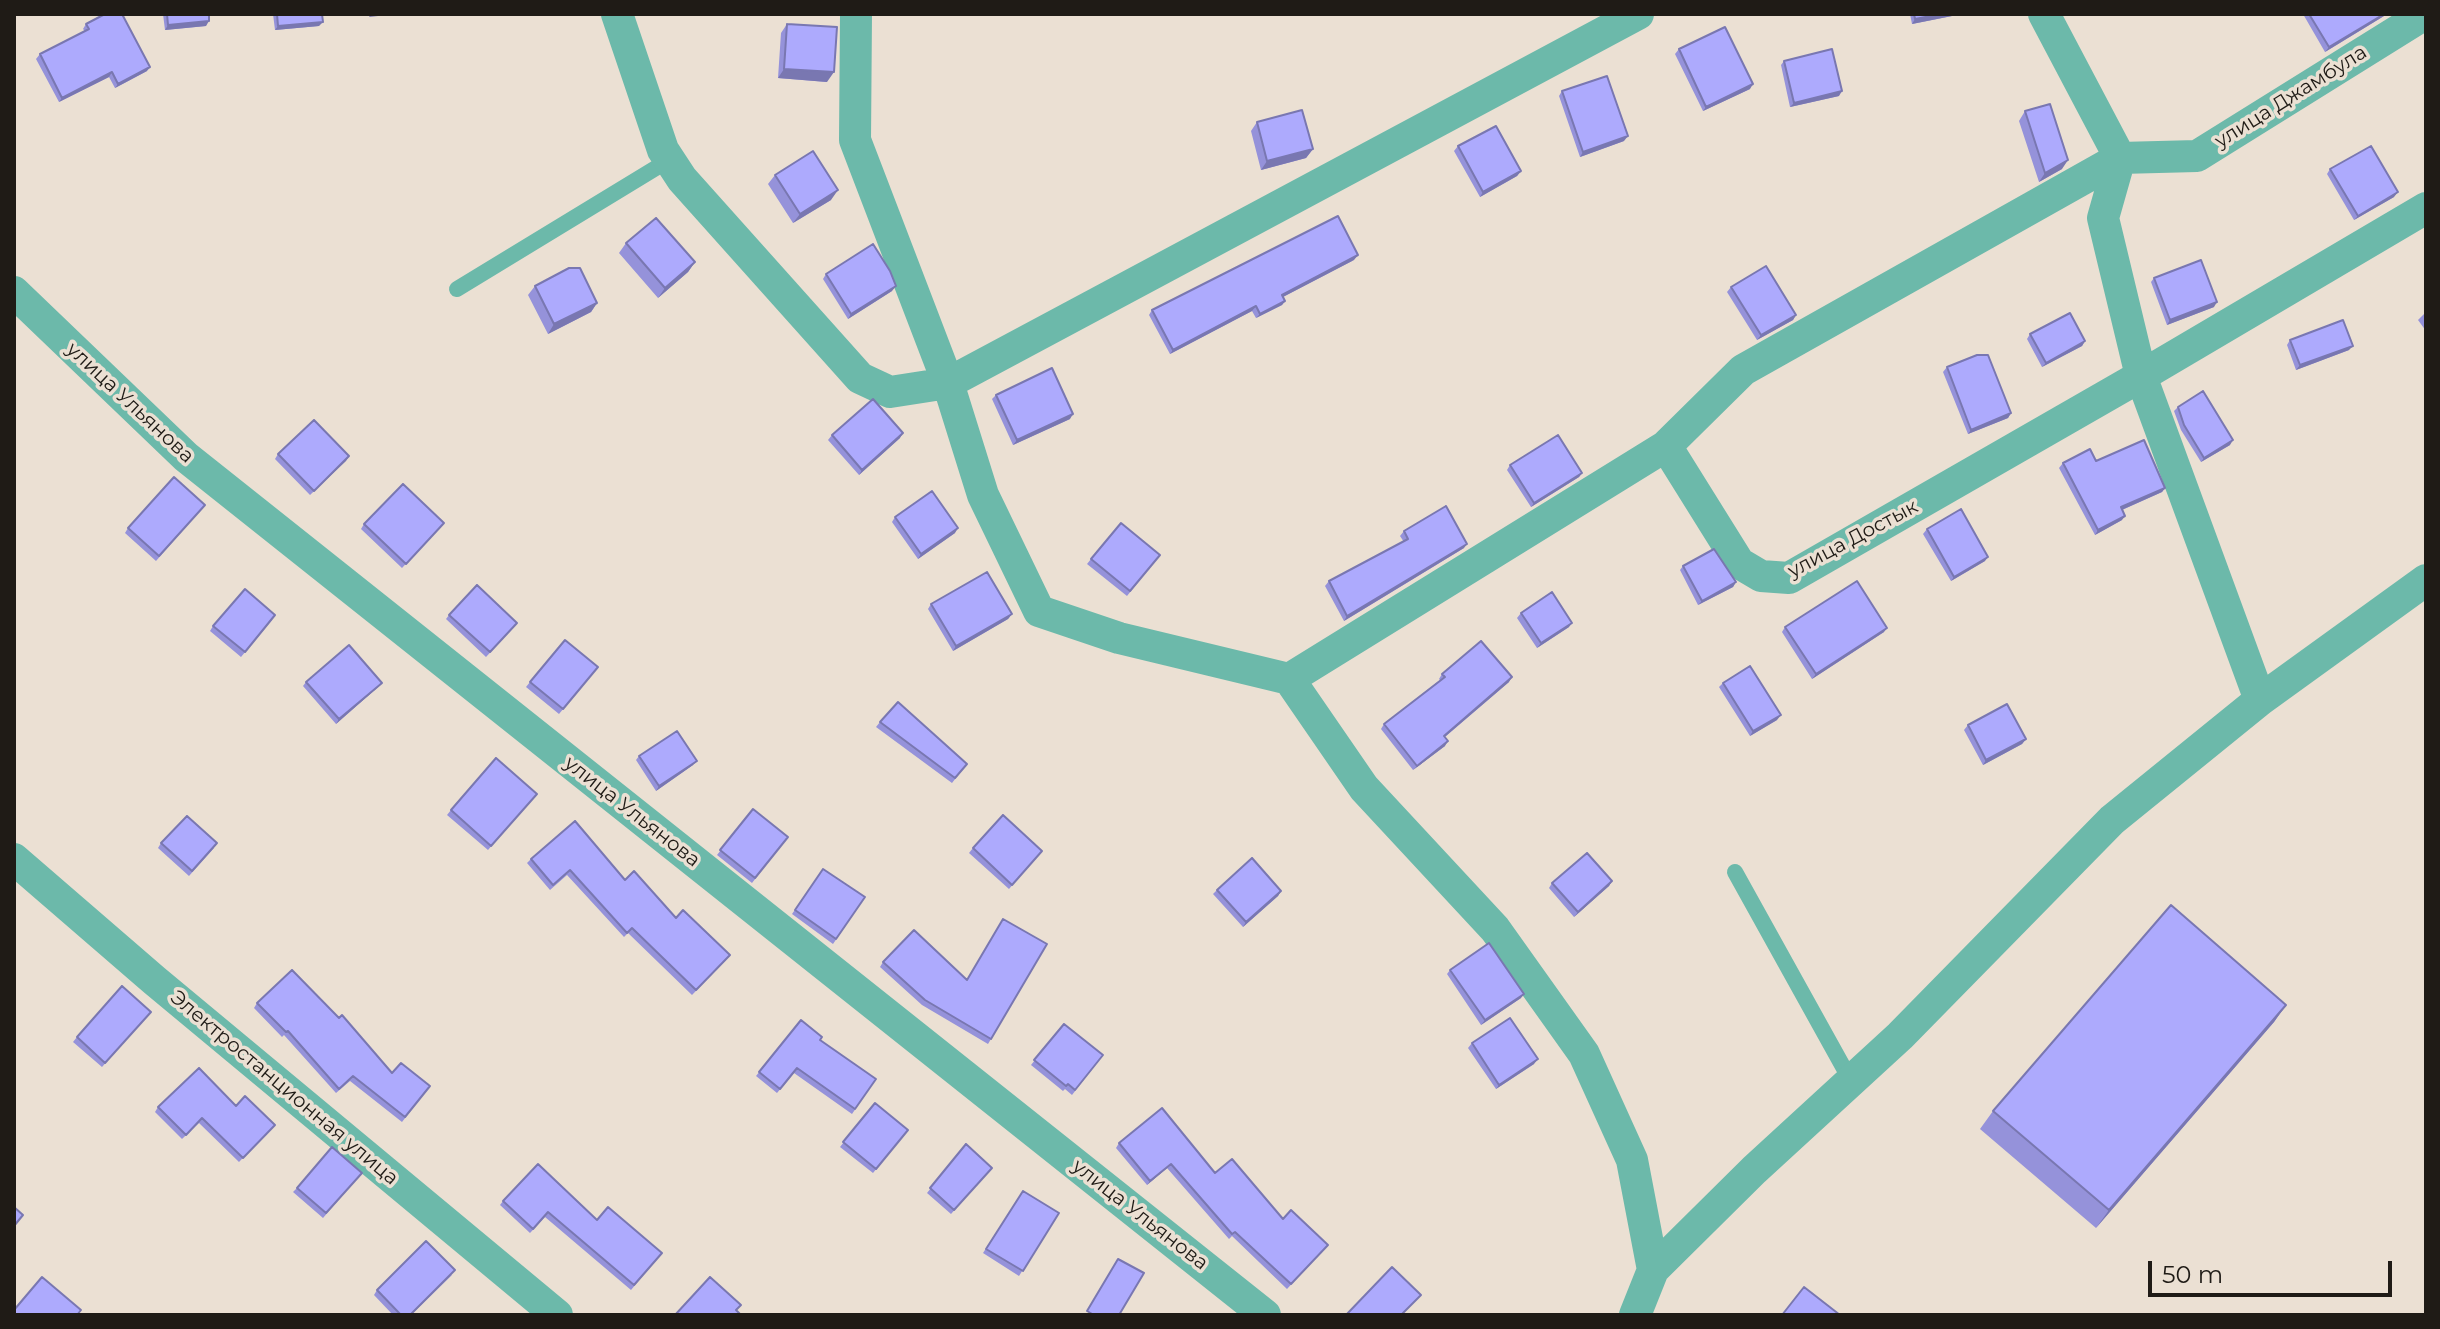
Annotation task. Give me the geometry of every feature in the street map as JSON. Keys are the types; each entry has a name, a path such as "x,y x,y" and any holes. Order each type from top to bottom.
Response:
{"street":[{"path":"617,14 663,150 682,179 860,378 890,392 948,383 1638,14"},
{"path":"856,14 855,140 948,383 983,495 1039,611 1119,638 1289,679 1364,788 1495,929 1584,1054 1632,1160 1653,1270"},
{"path":"2044,14 2120,158 2103,218 2141,376 2260,700"},
{"name":"улица Джамбула","path":"2120,158 2197,156 2425,14"},
{"path":"1289,679 1666,446 1743,370 2120,158"},
{"name":"улица Достык","path":"1666,446 1739,563 1761,576 1789,578 2426,208"},
{"name":"улица Ульянова","path":"14,292 186,457 1265,1315"},
{"path":"1635,1315 1653,1270 1754,1170 1900,1036 2112,820 2260,700 2426,580"},
{"name":"Электростанционная улица","path":"14,859 154,980 557,1315"}],"lane":[{"path":"457,289 669,160"},
{"path":"1735,872 1851,1081"}],"building":[{"path":"105,14 122,14 150,67 118,84 112,72 62,98 40,54 89,29 86,24"},
{"path":"167,14 209,14 209,21 168,25"},
{"path":"277,14 322,14 323,22 278,26"},
{"path":"1914,14 1941,14 1915,19"},
{"path":"2309,14 2384,14 2329,47"},
{"path":"787,24 837,27 834,72 784,69"},
{"path":"1725,27 1753,84 1706,107 1679,49"},
{"path":"1832,49 1842,91 1794,103 1784,61"},
{"path":"1607,76 1628,136 1583,152 1562,91"},
{"path":"2050,104 2068,160 2045,173 2025,111"},
{"path":"1302,110 1313,149 1267,161 1257,122"},
{"path":"1496,126 1521,171 1483,192 1458,146"},
{"path":"2371,146 2398,192 2358,216 2330,169"},
{"path":"813,151 838,190 800,214 775,175"},
{"path":"1338,216 1358,255 1282,295 1285,301 1260,314 1256,306 1173,350 1152,310"},
{"path":"656,218 695,262 665,288 626,243"},
{"path":"873,244 896,286 851,314 826,274"},
{"path":"2201,260 2217,302 2170,320 2154,278"},
{"path":"1766,266 1796,315 1761,335 1731,287"},
{"path":"569,268 580,268 597,303 554,324 535,286"},
{"path":"2070,313 2085,341 2046,363 2030,334"},
{"path":"2343,320 2353,346 2300,365 2290,340"},
{"path":"1977,355 1988,355 2011,413 1971,430 1947,367"},
{"path":"1052,368 1073,414 1017,440 996,395"},
{"path":"2203,391 2233,440 2204,458 2184,425 2178,407"},
{"path":"873,399 903,433 862,470 832,435"},
{"path":"314,420 349,456 314,491 278,454"},
{"path":"1558,435 1582,473 1534,503 1510,465"},
{"path":"2144,440 2165,488 2121,507 2125,516 2098,530 2063,463 2090,449 2096,461"},
{"path":"174,477 205,505 159,556 128,528"},
{"path":"403,484 444,523 406,564 364,524"},
{"path":"932,491 958,528 921,554 895,517"},
{"path":"1446,506 1467,544 1347,616 1329,581 1408,539 1404,531"},
{"path":"1961,509 1988,557 1954,577 1927,529"},
{"path":"1121,523 1160,555 1130,591 1091,559"},
{"path":"1714,549 1736,582 1702,601 1683,566"},
{"path":"987,572 1012,614 956,646 931,604"},
{"path":"1857,581 1887,628 1816,674 1785,627"},
{"path":"477,585 517,623 490,652 449,615"},
{"path":"245,589 275,615 245,652 213,626"},
{"path":"1552,592 1572,623 1541,643 1521,613"},
{"path":"565,640 598,667 563,709 530,682"},
{"path":"1481,641 1512,677 1444,736 1448,741 1417,766 1384,724 1445,677 1442,674"},
{"path":"349,645 382,683 339,719 306,682"},
{"path":"1750,666 1781,715 1753,731 1723,683"},
{"path":"898,702 967,764 955,778 880,722"},
{"path":"2007,704 2026,739 1986,760 1968,725"},
{"path":"677,731 697,761 659,786 639,756"},
{"path":"496,758 537,794 491,846 451,810"},
{"path":"753,809 788,837 755,878 720,850"},
{"path":"1003,815 1042,851 1012,885 973,848"},
{"path":"187,816 217,843 192,871 161,843"},
{"path":"575,821 625,880 634,871 676,918 683,910 730,955 696,990 632,928 627,933 570,870 553,885 531,859"},
{"path":"1587,853 1612,881 1578,912 1552,883"},
{"path":"1252,858 1281,891 1246,922 1217,890"},
{"path":"823,869 865,897 836,939 795,910"},
{"path":"2171,905 2286,1005 2109,1210 1993,1111"},
{"path":"1003,919 1047,944 991,1039 925,1000 883,962 914,930 967,980"},
{"path":"1489,943 1524,994 1485,1020 1450,970"},
{"path":"292,970 339,1018 342,1015 392,1073 401,1063 430,1086 405,1117 353,1076 339,1089 288,1031 257,1003"},
{"path":"122,986 151,1012 105,1063 77,1037"},
{"path":"1510,1018 1538,1059 1499,1085 1472,1043"},
{"path":"801,1020 822,1037 820,1040 876,1079 855,1109 797,1068 780,1089 759,1072"},
{"path":"1064,1024 1103,1055 1075,1090 1034,1060"},
{"path":"199,1068 236,1106 245,1096 275,1125 243,1158 202,1118 186,1135 158,1107"},
{"path":"875,1103 908,1130 876,1169 843,1142"},
{"path":"1162,1108 1215,1173 1232,1159 1283,1219 1291,1210 1328,1245 1291,1284 1235,1232 1232,1234 1171,1164 1150,1181 1119,1143"},
{"path":"966,1144 992,1168 954,1210 930,1188"},
{"path":"332,1147 362,1173 326,1213 297,1188"},
{"path":"538,1164 597,1220 608,1207 662,1253 634,1285 548,1212 533,1229 503,1201"},
{"path":"1023,1191 1059,1213 1023,1271 986,1249"},
{"path":"14,1207 23,1215 14,1226"},
{"path":"426,1241 455,1270 410,1315 401,1315 377,1290"},
{"path":"1118,1259 1144,1273 1119,1315 1094,1315 1087,1311"},
{"path":"1392,1267 1421,1295 1401,1315 1346,1315"},
{"path":"42,1277 81,1310 77,1315 14,1315 14,1310"},
{"path":"710,1277 741,1305 736,1310 741,1315 675,1315"},
{"path":"1804,1287 1840,1315 1782,1315"}]}
